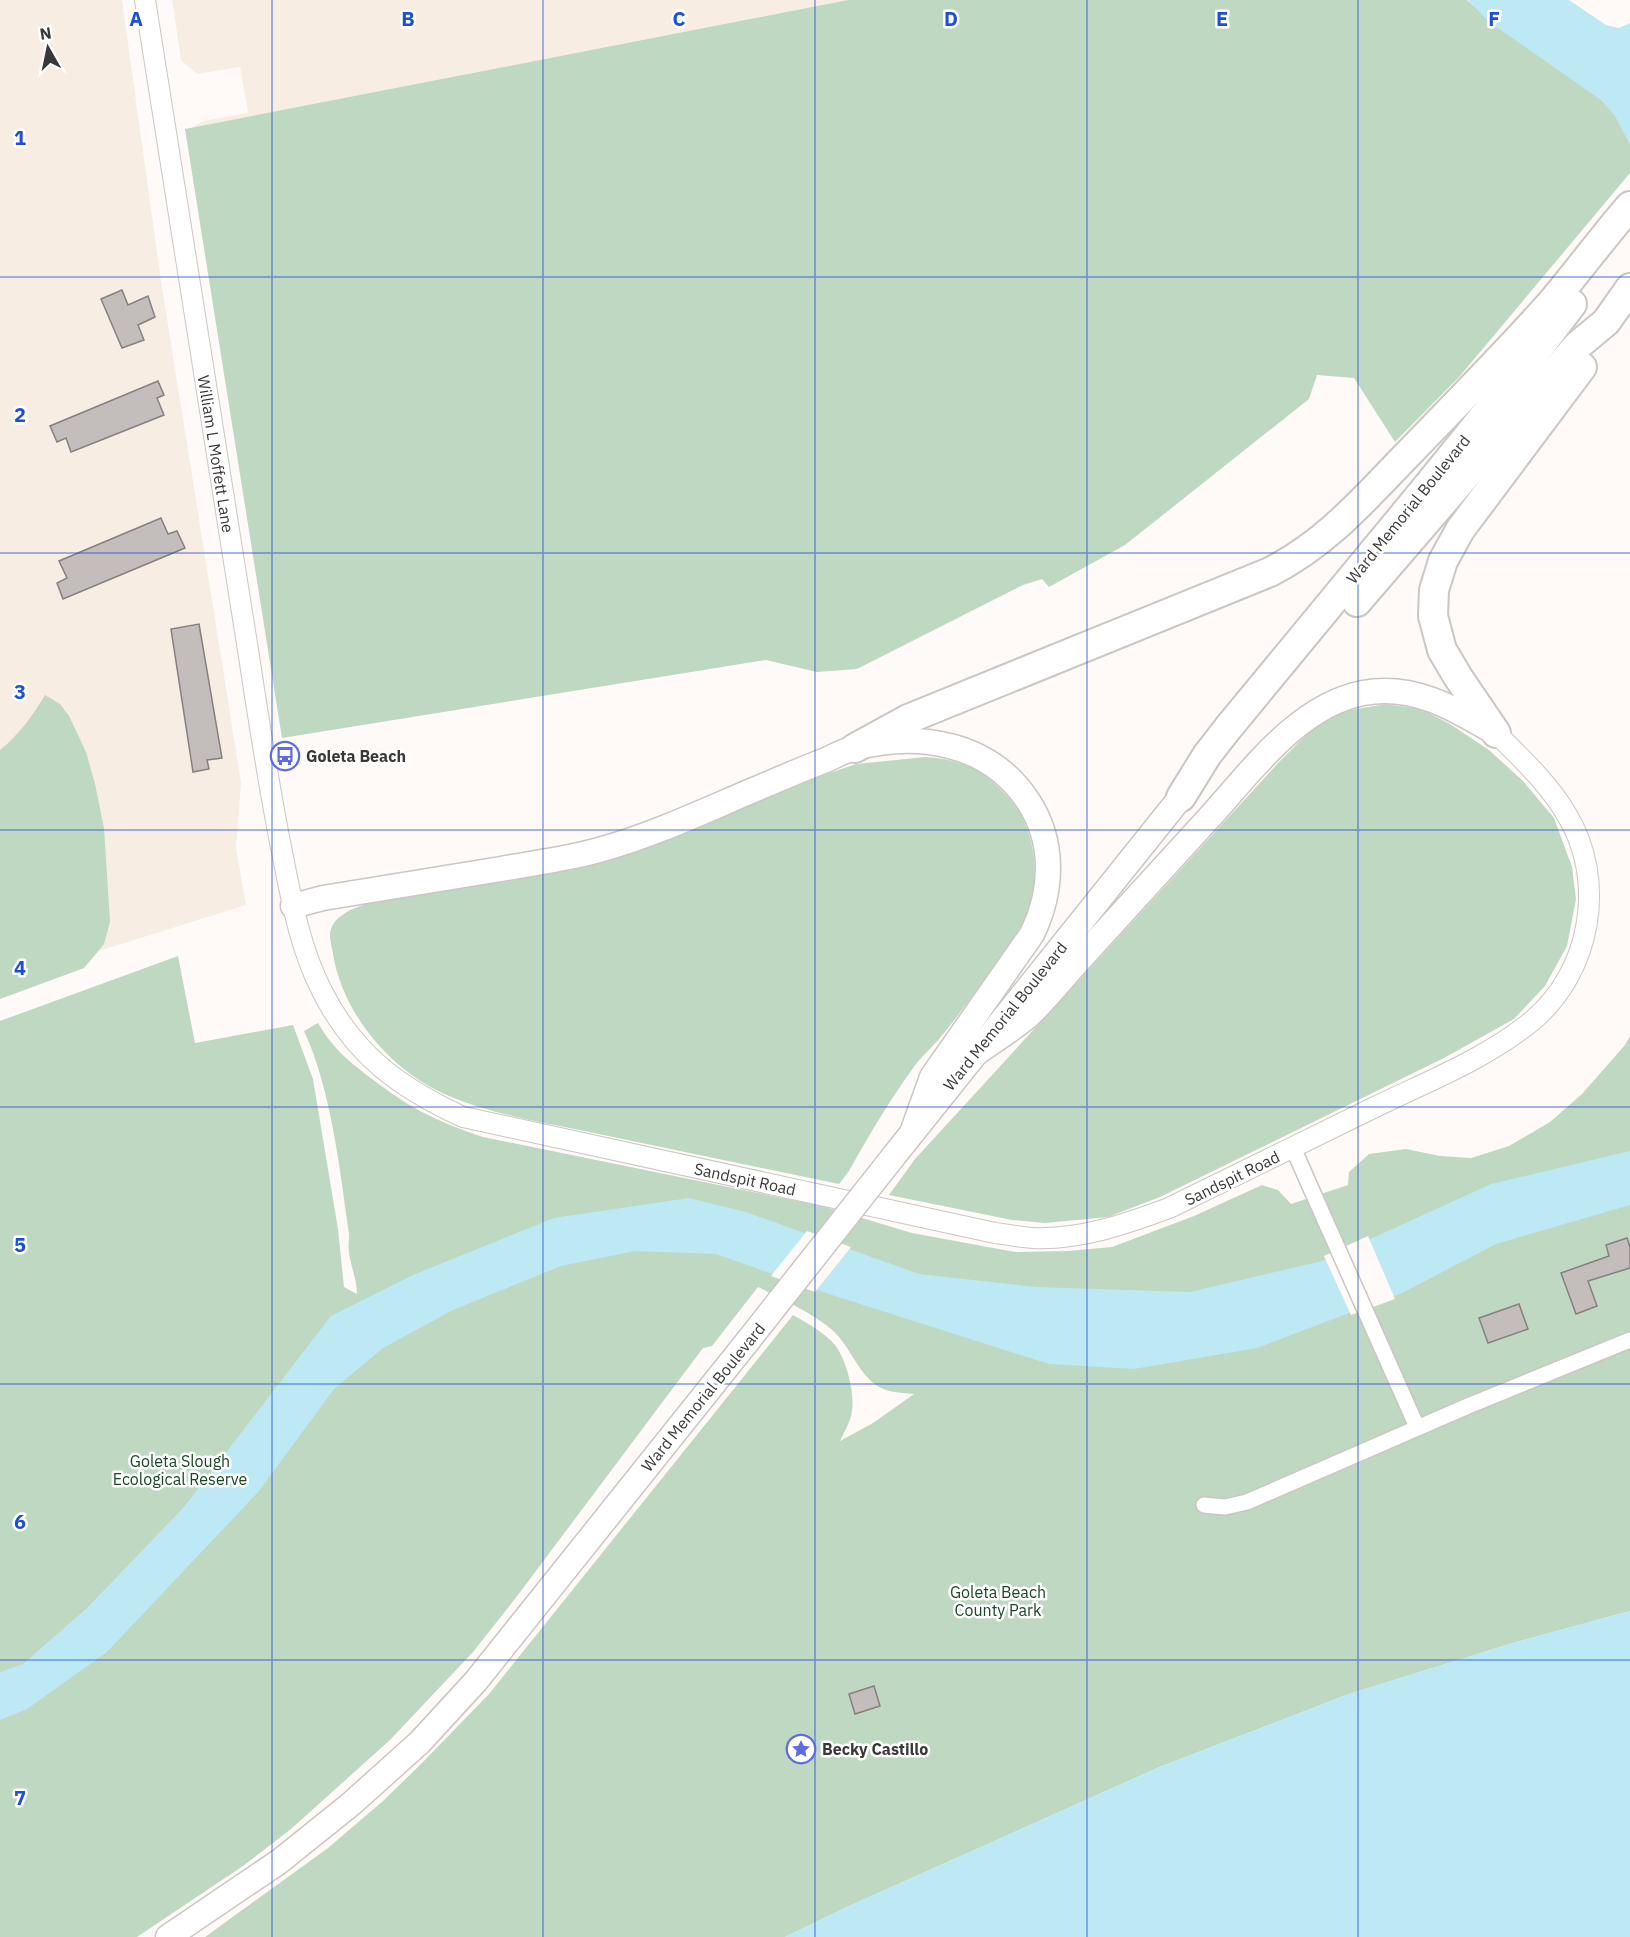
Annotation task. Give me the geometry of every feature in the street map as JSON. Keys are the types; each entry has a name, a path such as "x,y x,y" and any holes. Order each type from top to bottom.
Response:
{"highway":[{"path":"855,748 908,719 1270,572 1312,547 1358,506 1495,363 1557,295 1630,206"},
{"name":"Ward Memorial Boulevard","path":"1181,797 1228,728 1531,358 1593,276 1630,218"},
{"name":"Ward Memorial Boulevard","path":"1181,797 1245,730 1577,346 1606,322 1630,288"},
{"path":"1496,733 1458,677 1438,641 1432,603 1438,575 1460,530 1591,356 1606,322"}],"main road":[{"path":"975,1054 1027,1017 1254,768 1290,732 1311,715 1351,696 1397,691 1430,698 1449,706 1496,733"},
{"path":"293,906 322,898 556,859 611,847 855,748 900,741 919,741 940,742 970,751 995,766 1018,787 1039,820 1049,861 1047,892 1039,920 1023,948 932,1077 914,1130"},
{"name":"Ward Memorial Boulevard","path":"168,1937 280,1861 351,1804 420,1742 476,1681 1181,797"}],"street":[{"name":"William L Moffett Lane","path":"145,0 270,790 293,906"},
{"name":"Sandspit Road","path":"293,906 303,947 323,994 342,1025 362,1051 389,1075 427,1100 463,1117 995,1233 1034,1238 1087,1233 1122,1225 1169,1208 1499,1045 1534,1020 1557,995 1574,967 1588,924 1589,882 1582,849 1568,816 1551,791 1496,733"},
{"name":"Sandspit Road","path":"1293,1148 1376,1338 1418,1427"},
{"path":"1204,1505 1225,1507 1247,1502 1418,1427 1630,1340"}],"shaded area":[{"path":"0,0 122,0 161,281 241,782 236,848 246,905 99,951 84,968 0,999"},
{"path":"172,0 848,0 191,128 204,121 248,113 240,67 197,74 181,60"}],"green space":[{"path":"848,0 1467,0 1493,22 1587,82 1630,133 1630,173 1460,376 1395,442 1354,378 1317,375 1309,399 1125,545 1049,587 1042,579 1023,585 857,669 817,672 766,660 282,738 185,129"},
{"path":"45,695 60,704 69,716 86,752 104,828 110,922 104,944 84,968 0,999 0,750 14,738"},
{"path":"1386,704 1421,709 1450,724 1489,750 1523,781 1554,818 1572,867 1576,899 1567,946 1545,986 1514,1019 1444,1058 1160,1197 1108,1217 1045,1223 1012,1220 889,1195 915,1159 1279,762 1311,730 1345,711"},
{"path":"926,757 939,758 972,768 1000,788 1009,798 1026,826 1031,841 1035,875 1033,891 1023,922 1013,939 957,1017 915,1066 839,1184 520,1118 466,1103 428,1086 390,1057 373,1039 347,999 339,977 330,936 334,923 350,910 369,903 561,870 632,852 856,764"},
{"path":"178,956 195,1043 293,1025 313,1079 338,1229 344,1287 357,1294 328,1104 304,1031 318,1023 334,1046 346,1058 396,1096 436,1119 483,1137 822,1206 912,1233 1015,1252 1112,1247 1194,1216 1262,1185 1278,1190 1291,1204 1348,1185 1349,1172 1369,1154 1406,1149 1440,1156 1471,1158 1509,1146 1550,1122 1582,1094 1625,1045 1630,1036 1630,1611 1513,1643 1349,1694 1162,1766 785,1937 205,1937 328,1848 383,1801 489,1694 793,1315 831,1340 846,1367 853,1403 849,1423 840,1441 873,1423 914,1394 889,1391 877,1385 862,1371 845,1344 831,1329 805,1311 758,1287 712,1346 703,1348 473,1652 390,1740 291,1829 243,1866 137,1937 0,1937 0,1021"}],"water":[{"path":"1468,0 1569,0 1606,25 1619,28 1630,23 1630,145 1615,116 1601,100 1488,21"},
{"path":"1630,1151 1630,1205 1496,1244 1402,1293 1257,1348 1134,1369 1049,1364 832,1295 716,1254 635,1251 561,1266 453,1310 383,1348 334,1389 259,1491 107,1652 27,1709 0,1720 0,1672 23,1664 87,1608 184,1507 331,1316 413,1275 554,1218 689,1198 746,1212 919,1274 1036,1287 1190,1292 1322,1261 1491,1184"},
{"path":"1630,1611 1630,1937 785,1937 1162,1766 1349,1694 1513,1643"}],"pier":[{"path":"807,1231 851,1247 815,1292 771,1276"},
{"path":"1368,1236 1395,1299 1351,1315 1324,1256"}],"building":[{"path":"122,290 128,305 148,296 155,317 138,325 144,340 122,348 101,299"},
{"path":"158,381 164,395 157,398 164,415 71,452 66,438 57,442 50,426"},
{"path":"161,518 168,534 177,531 185,548 63,599 57,583 67,578 59,561"},
{"path":"199,624 222,758 207,760 209,769 193,772 171,629"},
{"path":"1627,1238 1630,1247 1630,1268 1588,1281 1597,1306 1576,1314 1561,1273 1609,1256 1606,1245"},
{"path":"1519,1304 1528,1329 1488,1343 1479,1318"},
{"path":"874,1686 880,1706 855,1714 849,1694"}],"place":[{"name":"Goleta Beach","path":"285,756"},
{"name":"Becky Castillo","path":"801,1749"}],"park label":[{"name":"Goleta Slough Ecological Reserve","path":"180,1470"},
{"name":"Goleta Beach County Park","path":"998,1601"}]}
